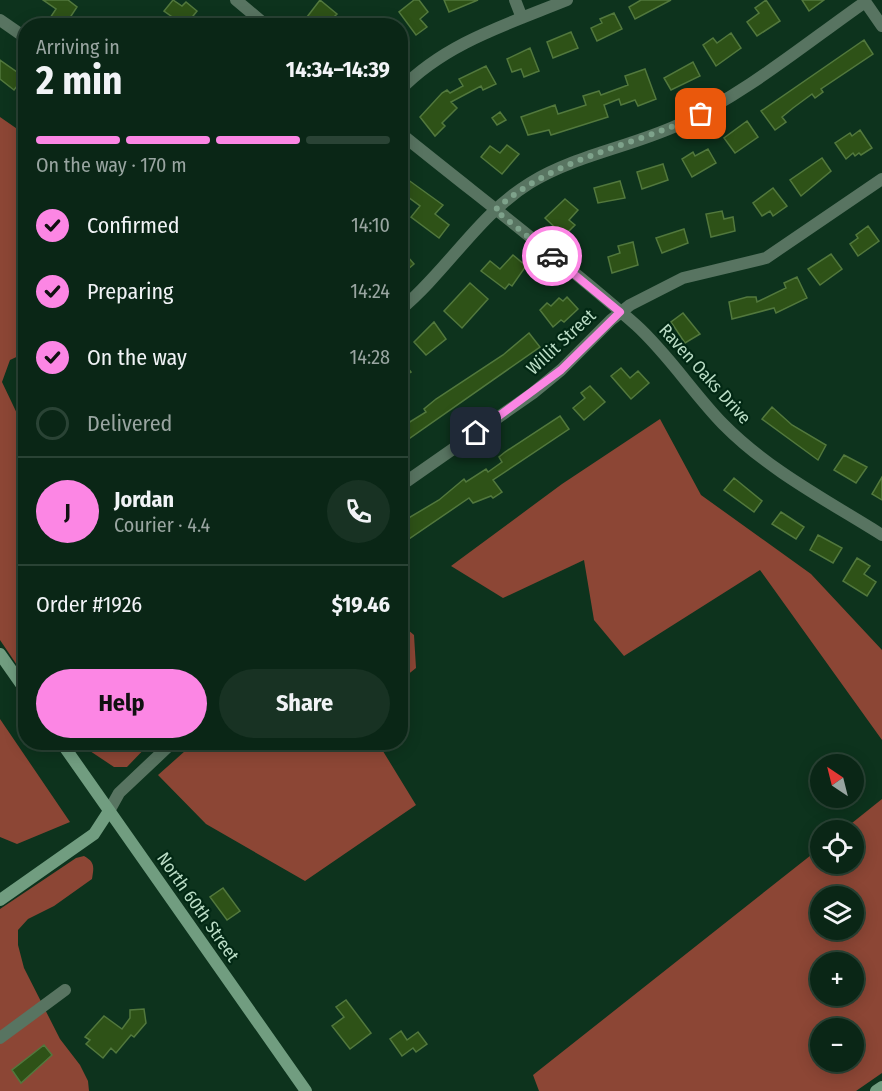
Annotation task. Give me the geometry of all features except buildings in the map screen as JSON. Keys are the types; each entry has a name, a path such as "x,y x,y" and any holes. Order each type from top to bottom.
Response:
{"main road":[{"path":"0,654 18,680"},
{"name":"North 60th Street","path":"67,750 306,1091"},
{"path":"0,900 94,834 109,811"},
{"path":"876,1091 882,1087"}],"street":[{"path":"236,0 257,18"},
{"path":"515,0 522,18"},
{"path":"408,83 426,67 464,42 567,0"},
{"path":"408,302 495,210 530,183 558,168 659,133 701,114 864,1 882,26"},
{"path":"0,20 18,32"},
{"name":"Raven Oaks Drive","path":"408,139 620,312 662,349 716,416 745,444 769,464 882,535"},
{"name":"Willit Street","path":"408,480 547,382 620,312 683,278 766,258 882,179"},
{"path":"109,811 119,793 165,750"},
{"path":"0,1038 65,990"}],"shaded area":[{"path":"0,117 18,129 18,356 10,360 2,382 18,416 18,667 0,640"},
{"path":"660,419 701,495 811,574 882,650 882,740 760,570 624,656 594,620 584,560 503,598 451,566 562,484"},
{"path":"408,630 414,635 416,668 408,674"},
{"path":"0,719 18,745 18,750 21,750 70,822 17,844 0,837"},
{"path":"88,750 143,750 127,767 114,767"},
{"path":"186,750 382,750 416,805 305,881 206,824 158,775"},
{"path":"882,799 882,1073 856,1091 539,1091 533,1075 810,856 810,874 864,874 864,820 856,820"},
{"path":"84,856 93,865 92,879 54,906 28,919 18,930 18,945 24,968 60,1039 80,1065 88,1081 89,1091 0,1091 0,909 76,858"}],"way so far":[{"path":"552,256 495,210 530,183 558,168 581,158 659,133 701,114"}],"route":[{"path":"476,433 533,393 561,370 620,312 552,256"}]}
